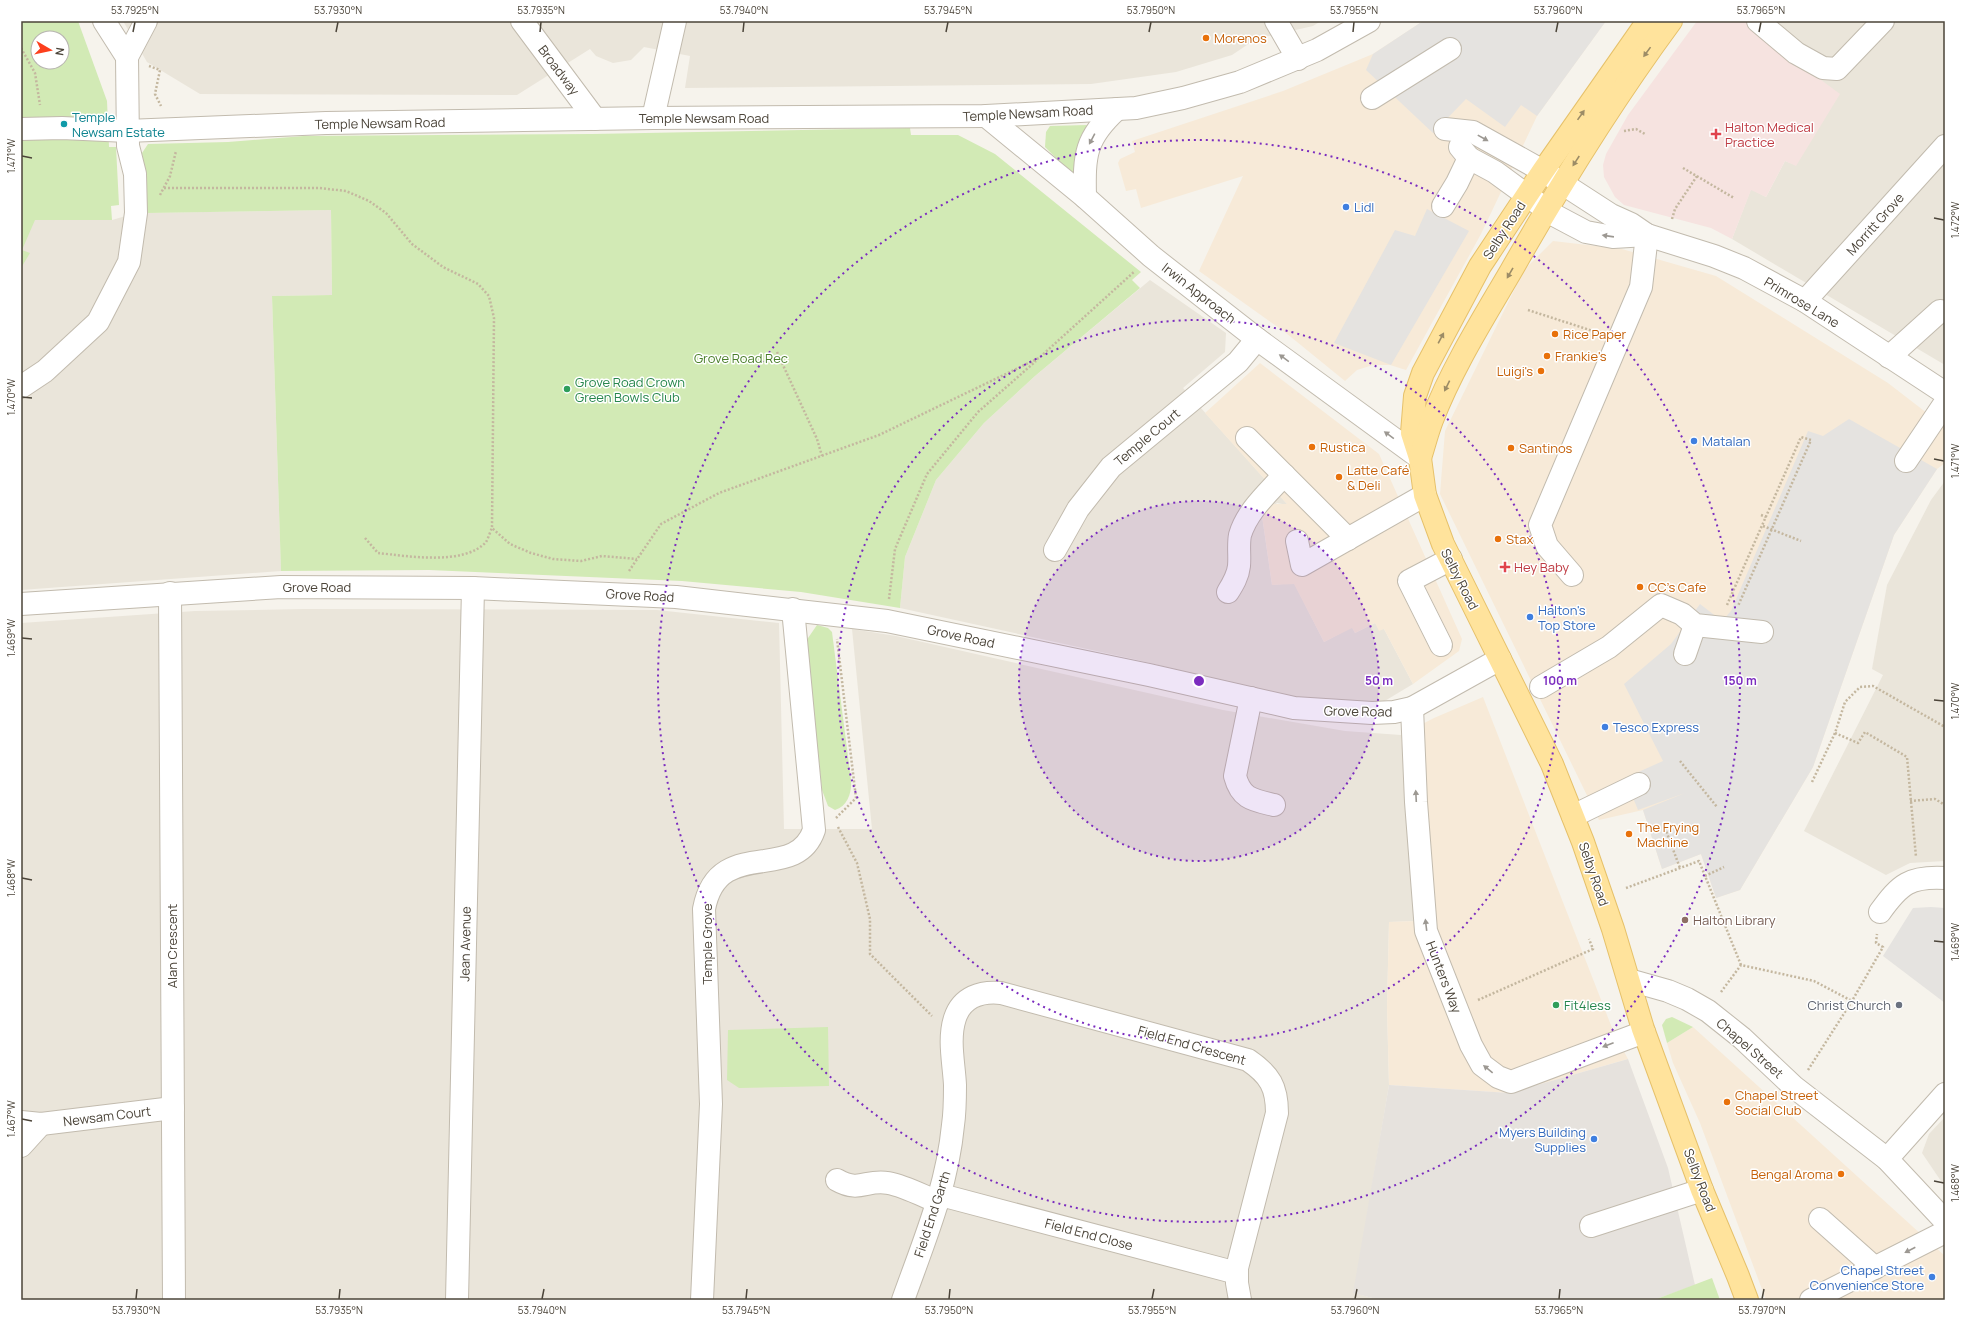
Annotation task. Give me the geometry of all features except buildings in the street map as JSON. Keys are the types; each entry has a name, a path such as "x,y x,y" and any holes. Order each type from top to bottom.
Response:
{"main road":[{"name":"Selby Road","path":"1648,21 1543,170 1480,266 1423,373 1415,396 1412,433 1420,458 1425,496 1443,544 1552,764 1573,816 1598,884 1644,1032 1702,1190 1747,1300"},
{"name":"Selby Road","path":"1420,458 1431,421 1446,388 1471,340 1546,209 1561,183 1642,60 1671,21"}],"street":[{"path":"21,387 45,371 98,322 129,262 136,212 135,174 128,146 126,57 104,21"},
{"path":"126,57 146,21"},
{"name":"Broadway","path":"522,21 595,119"},
{"path":"653,118 675,21"},
{"path":"1276,21 1298,59"},
{"name":"Temple Newsam Road","path":"21,129 44,128 128,131 334,123 653,118 986,116 1136,108 1183,98 1240,82 1298,59 1369,21"},
{"path":"1758,21 1796,53 1823,68 1837,69 1883,21"},
{"path":"1372,98 1450,49"},
{"path":"1085,197 1086,150 1103,122 1117,109"},
{"name":"Irwin Approach","path":"986,116 1085,197 1151,256 1257,339 1420,458"},
{"name":"Primrose Lane","path":"1657,238 1613,237 1586,232 1546,209 1495,172 1469,158 1445,129 1473,132 1543,170 1611,215 1657,238 1714,256 1744,268 1805,301 1945,393"},
{"name":"Morritt Grove","path":"1805,301 1945,146"},
{"path":"1443,206 1457,183 1469,158"},
{"path":"1572,575 1547,546 1540,525 1640,287 1657,238"},
{"path":"1889,357 1940,312"},
{"name":"Temple Court","path":"1055,550 1078,509 1111,467 1238,362 1257,339"},
{"path":"1906,461 1945,403"},
{"path":"1247,438 1348,540"},
{"path":"1228,592 1235,580 1239,566 1240,537 1245,522 1254,509 1284,475"},
{"path":"1297,541 1302,565 1425,496"},
{"path":"1441,645 1408,581 1451,559"},
{"name":"Grove Road","path":"21,604 281,586 473,588 676,597 793,609 887,621 1149,675 1294,708 1372,713 1394,712 1412,708 1500,659"},
{"name":"Jean Avenue","path":"457,1300 473,588"},
{"name":"Alan Crescent","path":"170,593 174,1300"},
{"path":"1540,687 1609,647 1661,605 1682,614 1695,625 1762,632"},
{"name":"Temple Grove","path":"702,1300 711,1104 704,909 707,895 714,882 724,872 738,866 796,854 805,848 824,820 793,609"},
{"path":"1685,654 1695,625"},
{"path":"1251,698 1234,776 1237,786 1244,795 1253,800 1274,805"},
{"name":"Hunters Way","path":"1412,708 1416,802 1426,931 1471,1045 1482,1065 1498,1078 1511,1082 1644,1032"},
{"path":"1573,816 1640,784"},
{"path":"1880,912 1891,897 1906,882 1927,877 1945,878"},
{"name":"Chapel Street","path":"1629,980 1668,991 1687,999 1708,1011 1742,1038 1794,1087 1887,1159 1945,1221"},
{"name":"Field End Crescent","path":"953,1030 955,1018 960,1008 968,1000 978,994 990,992 1001,993 1248,1060 1261,1069 1272,1082 1277,1097 1278,1113 1237,1273 1240,1300"},
{"name":"Field End Garth","path":"903,1300 940,1199 949,1157 954,1123 955,1086 953,1030"},
{"path":"1887,1159 1945,1094"},
{"name":"Newsam Court","path":"21,1146 31,1123 173,1108"},
{"name":"Field End Close","path":"837,1180 848,1186 858,1187 867,1183 888,1183 940,1199 1237,1273"},
{"path":"1592,1226 1702,1190"},
{"path":"1820,1219 1875,1268"},
{"path":"1811,1300 1945,1232"}],"path":[{"path":"21,48 35,73 44,128"},
{"path":"1683,168 1734,198"},
{"path":"1657,238 1697,176"},
{"path":"164,188 319,188 346,191 369,201 386,213 412,244 443,267 478,284 489,296 494,318 492,528 486,542 467,553 439,558 378,552 365,538"},
{"path":"887,621 895,549 927,474 978,412 1151,256"},
{"path":"1528,310 1618,339"},
{"path":"777,352 814,433 822,456"},
{"path":"616,594 637,559 661,524 719,493 879,435 1039,358"},
{"path":"1725,610 1801,437 1811,440 1736,611"},
{"path":"1761,515 1766,517"},
{"path":"1762,526 1801,542"},
{"path":"492,528 510,544 531,553 552,559 581,561 602,556 637,559"},
{"path":"836,614 837,647 856,798 824,820 857,863 870,919 870,954 942,1026 953,1030"},
{"path":"1812,782 1835,733 1845,702 1860,687 1873,686 1945,727"},
{"path":"1835,733 1858,743 1865,732 1907,757 1914,844 1921,878"},
{"path":"1680,761 1717,807"},
{"path":"1910,801 1935,799 1945,805"},
{"path":"1665,828 1680,868"},
{"path":"1626,888 1699,861 1740,965"},
{"path":"1705,876 1724,867"},
{"path":"1794,1087 1815,1062 1883,947 1876,943 1880,912"},
{"path":"1457,1009 1593,949 1589,939"},
{"path":"1740,965 1814,981 1852,1001"},
{"path":"1708,1011 1740,965"}],"shaded area":[{"path":"123,21 1321,21 1313,26 1256,39 1232,55 1176,72 1091,84 685,88 690,56 644,47 631,60 613,63 596,56 590,49 517,95 200,94 147,62"},
{"path":"1423,21 1606,21 1537,116 1481,234 1406,370 1390,365 1373,365 1357,370 1345,381 1286,333 1199,271 1243,176 1141,208 1136,189 1126,191 1118,163 1120,159 1135,152 1132,141 1283,91 1373,54"},
{"path":"1423,21 1606,21 1537,116 1521,105 1505,127 1466,99 1433,133 1366,70 1373,54"},
{"name":"Halton Medical Practice","path":"1697,21 1750,21 1782,51 1840,94 1796,166 1785,161 1766,197 1751,190 1732,239 1711,228 1624,205 1615,197 1604,177 1603,165 1606,154 1628,115"},
{"path":"1750,21 1945,21 1945,365 1732,239 1751,189 1766,197 1785,161 1796,165 1782,51"},
{"path":"1427,209 1469,231 1391,365 1334,343 1395,230 1415,236"},
{"path":"331,210 332,295 272,296 281,571 21,590 21,219 112,220 136,213"},
{"path":"1553,241 1622,249 1716,276 1888,383 1945,427 1945,463 1937,469 1894,535 1813,767 1740,890 1716,898 1701,854 1662,869 1643,810 1599,820 1440,494 1445,431 1524,270"},
{"path":"1150,280 1226,333 1225,352 1183,388 1288,505 1277,503 1262,516 1272,585 1294,583 1324,642 1352,627 1355,633 1375,623 1384,629 1413,684 1383,702 1302,698 900,608 905,557 936,480 984,423 1035,376"},
{"path":"1260,363 1379,454 1462,639 1459,651 1413,684 1384,629 1379,631 1375,623 1355,633 1352,628 1324,642 1294,584 1272,585 1262,516 1272,504 1287,504 1205,413"},
{"path":"1849,419 1937,469 1894,535 1813,767 1740,890 1716,898 1701,854 1662,869 1643,810 1685,793 1638,810 1625,778 1663,761 1624,684 1671,644 1700,604 1722,621 1731,611 1808,431 1823,436"},
{"path":"1945,481 1945,861 1910,863 1886,875 1804,831 1883,675 1872,669 1887,585 1931,500"},
{"path":"304,609 657,610 779,623 784,829 872,829 852,629 896,636 1223,710 1345,731 1401,735 1416,921 1389,922 1387,1007 1389,1085 1354,1293 1380,1300 21,1300 21,623 195,611"},
{"path":"1483,697 1614,1033 1628,1059 1509,1093 1389,1085 1387,1007 1389,922 1416,921 1401,735 1434,718"},
{"name":"Christ Church","path":"1913,908 1945,908 1945,1003 1883,956"},
{"path":"1693,1027 1945,1256 1945,1300 1766,1300 1700,1123 1673,1063 1667,1043"},
{"path":"1628,1059 1668,1168 1695,1285 1654,1300 1380,1300 1353,1293 1389,1085 1509,1093"},
{"path":"1945,1117 1945,1187 1922,1153 1929,1134"}],"green space":[{"name":"Temple Newsam Estate","path":"21,21 78,21 107,101 109,147 116,147 119,205 111,206 112,220 35,220 22,250 30,253 21,268"},
{"path":"1087,125 1075,172 1071,173 1045,147 1046,132 1050,126"},
{"name":"Grove Road Rec","path":"910,128 911,135 958,135 995,154 1141,272 1132,280 1140,288 1035,376 984,423 936,480 905,557 900,608 801,592 682,581 429,570 281,571 272,296 332,295 331,210 147,213 142,153 148,144 228,142 304,136 592,134"},
{"path":"817,625 828,628 832,632 851,780 850,794 846,802 835,810 828,806 822,790 806,641"},
{"path":"1672,1017 1693,1027 1667,1043 1662,1025 1666,1019"},
{"path":"828,1027 829,1086 739,1088 727,1080 728,1030"},
{"path":"1712,1278 1720,1300 1654,1300"}],"place":[{"name":"Morenos","path":"1206,38"},
{"name":"Temple Newsam Estate","path":"64,124"},
{"name":"Halton Medical Practice","path":"1716,134"},
{"name":"Lidl","path":"1346,207"},
{"name":"Rice Paper","path":"1555,334"},
{"name":"Frankie's","path":"1547,356"},
{"name":"Luigi's","path":"1541,371"},
{"name":"Grove Road Crown Green Bowls Club","path":"567,389"},
{"name":"Matalan","path":"1694,441"},
{"name":"Rustica","path":"1312,447"},
{"name":"Santinos","path":"1511,448"},
{"name":"Latte Café & Deli","path":"1339,477"},
{"name":"Stax","path":"1498,539"},
{"name":"Hey Baby","path":"1505,567"},
{"name":"CC's Cafe","path":"1640,587"},
{"name":"Halton's Top Store","path":"1530,617"},
{"name":"Tesco Express","path":"1605,727"},
{"name":"The Frying Machine","path":"1629,834"},
{"name":"Halton Library","path":"1685,920"},
{"name":"Fit4less","path":"1556,1005"},
{"name":"Christ Church","path":"1899,1005"},
{"name":"Chapel Street Social Club","path":"1727,1102"},
{"name":"Myers Building Supplies","path":"1594,1139"},
{"name":"Bengal Aroma","path":"1841,1174"},
{"name":"Chapel Street Convenience Store","path":"1932,1277"}]}
